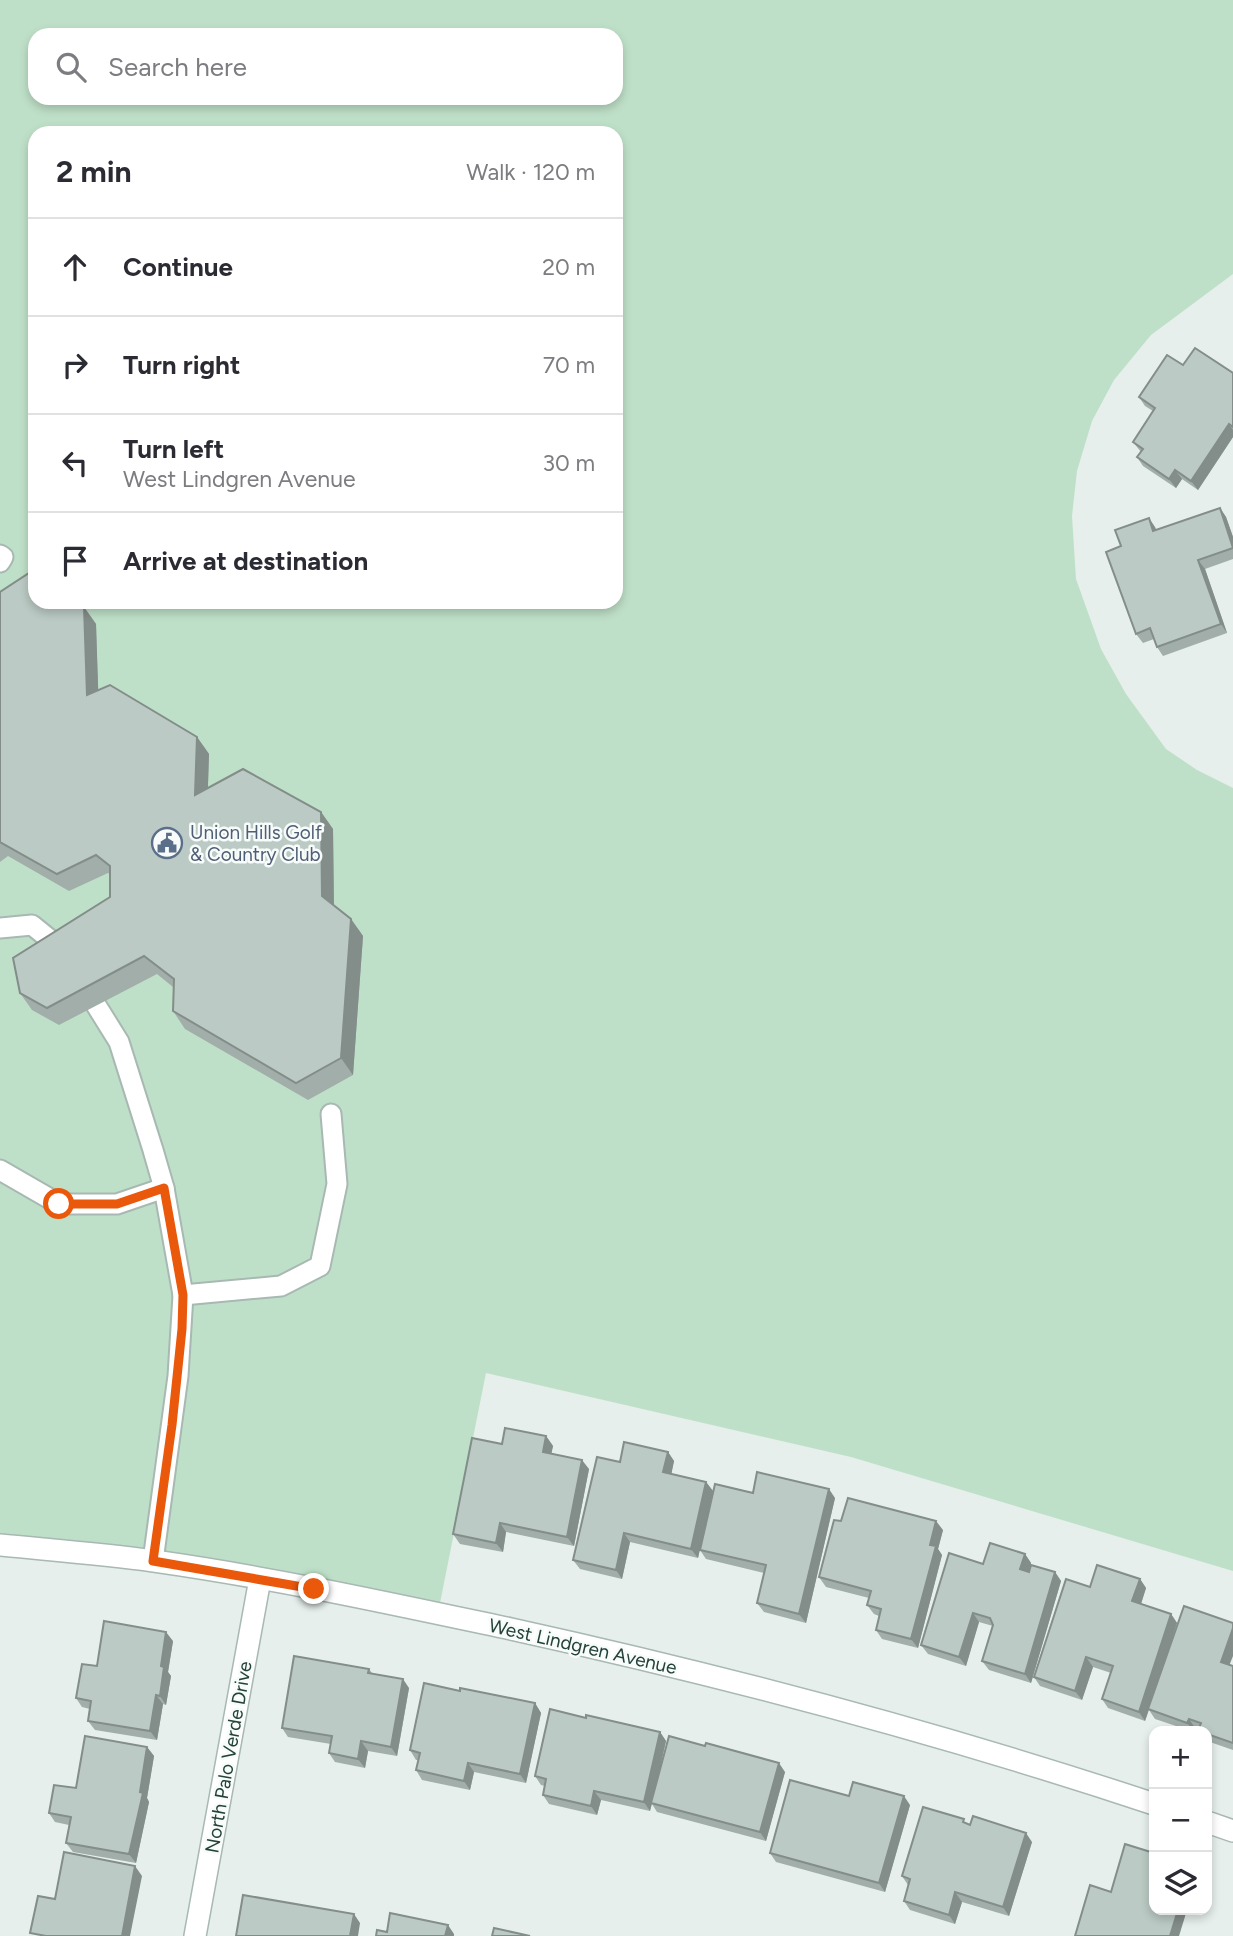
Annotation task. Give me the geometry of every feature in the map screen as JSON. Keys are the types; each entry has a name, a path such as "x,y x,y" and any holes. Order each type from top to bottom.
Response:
{"street":[{"name":"West Lindgren Avenue","path":"0,1545 153,1561 464,1619 770,1690 971,1746 1149,1802"},
{"name":"North Palo Verde Drive","path":"195,1936 260,1579"},
{"path":"1212,1824 1233,1831"}],"lane":[{"path":"0,555 3,558 0,562"},
{"path":"0,928 32,925 64,951"},
{"path":"96,1006 119,1042 164,1188 183,1295 178,1376 153,1561"},
{"path":"183,1295 281,1286 320,1266 337,1184 331,1114"},
{"path":"0,1170 59,1204 117,1204 164,1188"}],"green space":[{"path":"0,0 1233,0 1233,274 1151,335 1114,380 1092,421 1077,471 1072,516 1076,579 1101,649 1126,694 1166,749 1197,770 1233,788 1233,1571 851,1457 486,1373 438,1613 0,1545"}],"building":[{"path":"1195,348 1233,373 1233,427 1229,424 1191,481 1175,470 1169,479 1137,457 1143,449 1133,442 1155,408 1139,397 1167,355 1183,365"},
{"path":"1220,508 1233,548 1198,560 1221,624 1157,647 1150,628 1136,634 1106,552 1121,546 1115,530 1149,518 1153,531"},
{"name":"Union Hills Golf & Country Club","path":"28,574 28,609 84,609 87,695 110,685 197,737 195,795 243,769 321,812 322,896 351,919 341,1058 296,1083 173,1011 174,979 144,956 47,1008 20,993 13,958 110,897 110,866 96,855 57,874 0,842 0,592"},
{"path":"505,1428 546,1436 543,1452 582,1460 567,1537 500,1523 496,1543 453,1534 472,1438 502,1444"},
{"path":"624,1442 668,1452 663,1472 706,1482 691,1549 624,1533 616,1570 573,1560 597,1457 620,1462"},
{"path":"757,1472 829,1489 799,1614 757,1603 766,1565 700,1550 715,1484 753,1493"},
{"path":"848,1498 936,1521 930,1545 936,1546 911,1639 876,1630 881,1609 867,1605 871,1591 819,1577 834,1520 841,1521"},
{"path":"990,1543 1025,1554 1020,1569 1029,1572 1031,1565 1055,1572 1025,1674 982,1661 993,1625 990,1618 973,1613 959,1657 921,1645 949,1553 983,1564"},
{"path":"1097,1565 1140,1579 1132,1601 1171,1614 1139,1712 1102,1699 1113,1666 1086,1657 1075,1691 1034,1677 1066,1579 1090,1587"},
{"path":"1184,1606 1233,1623 1221,1662 1233,1666 1233,1743 1212,1736 1212,1726 1200,1726 1201,1723 1189,1719 1187,1723 1148,1709"},
{"path":"104,1621 166,1632 160,1696 156,1695 150,1731 88,1721 91,1701 76,1698 82,1664 97,1666"},
{"path":"294,1656 369,1669 368,1673 403,1679 391,1747 361,1741 358,1759 329,1753 332,1736 282,1728"},
{"path":"424,1683 535,1703 520,1774 468,1763 464,1781 416,1770 420,1753 410,1750"},
{"path":"550,1709 660,1732 644,1802 594,1791 591,1806 543,1795 546,1779 535,1776"},
{"path":"85,1736 147,1747 140,1792 143,1793 129,1854 66,1843 71,1817 49,1813 54,1785 76,1788"},
{"path":"669,1736 779,1763 760,1832 651,1803"},
{"path":"790,1780 849,1796 853,1782 904,1796 879,1883 770,1853"},
{"path":"923,1807 964,1819 963,1822 970,1825 973,1816 1026,1833 1003,1907 955,1892 949,1915 904,1901 910,1879 902,1876"},
{"path":"1125,1844 1149,1851 1149,1915 1176,1915 1170,1936 1075,1936 1090,1885 1111,1892"},
{"path":"64,1852 135,1866 122,1936 46,1936 30,1933 38,1896 55,1899"},
{"path":"243,1895 354,1914 350,1936 236,1936"},
{"path":"390,1913 448,1925 445,1936 376,1936 377,1930 387,1932"},
{"path":"494,1928 530,1936 492,1936"}],"place":[{"name":"Union Hills Golf & Country Club","path":"167,843"}],"route":[{"path":"59,1204 117,1204 164,1188 183,1295 182,1329 153,1561 314,1589"}]}
